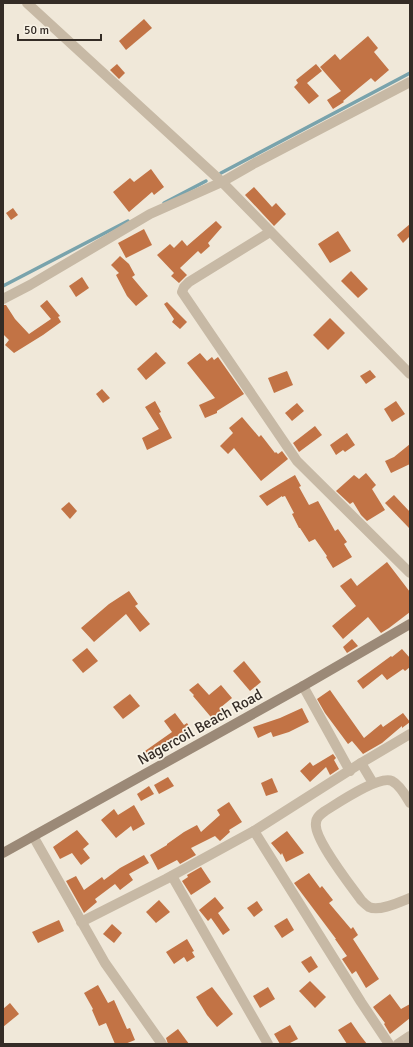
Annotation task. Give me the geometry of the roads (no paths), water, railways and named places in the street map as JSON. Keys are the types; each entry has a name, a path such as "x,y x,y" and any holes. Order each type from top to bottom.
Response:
{"main road":[{"name":"Nagercoil Beach Road","path":"3,853 303,686 410,624"}],"street":[{"path":"27,3 222,182 410,374"},
{"path":"3,299 30,285 150,214 222,182 255,163 410,82"},
{"path":"207,188 208,170"},
{"path":"270,232 189,282 184,287 182,292 296,461 410,572"},
{"path":"303,686 350,771"},
{"path":"81,922 172,876 254,831 361,763 410,734"},
{"path":"361,763 373,783"},
{"path":"410,803 399,787 392,781 383,780 373,783 325,811 318,817 316,822 316,829 321,841 361,900 368,907 374,909 385,907 410,898"},
{"path":"254,831 389,1044"},
{"path":"34,836 105,963 162,1044"},
{"path":"172,876 268,1044"},
{"path":"398,1044 410,1036"}],"waterway":[{"path":"221,173 410,73"},
{"path":"164,203 206,181"},
{"path":"3,286 128,221"}]}
